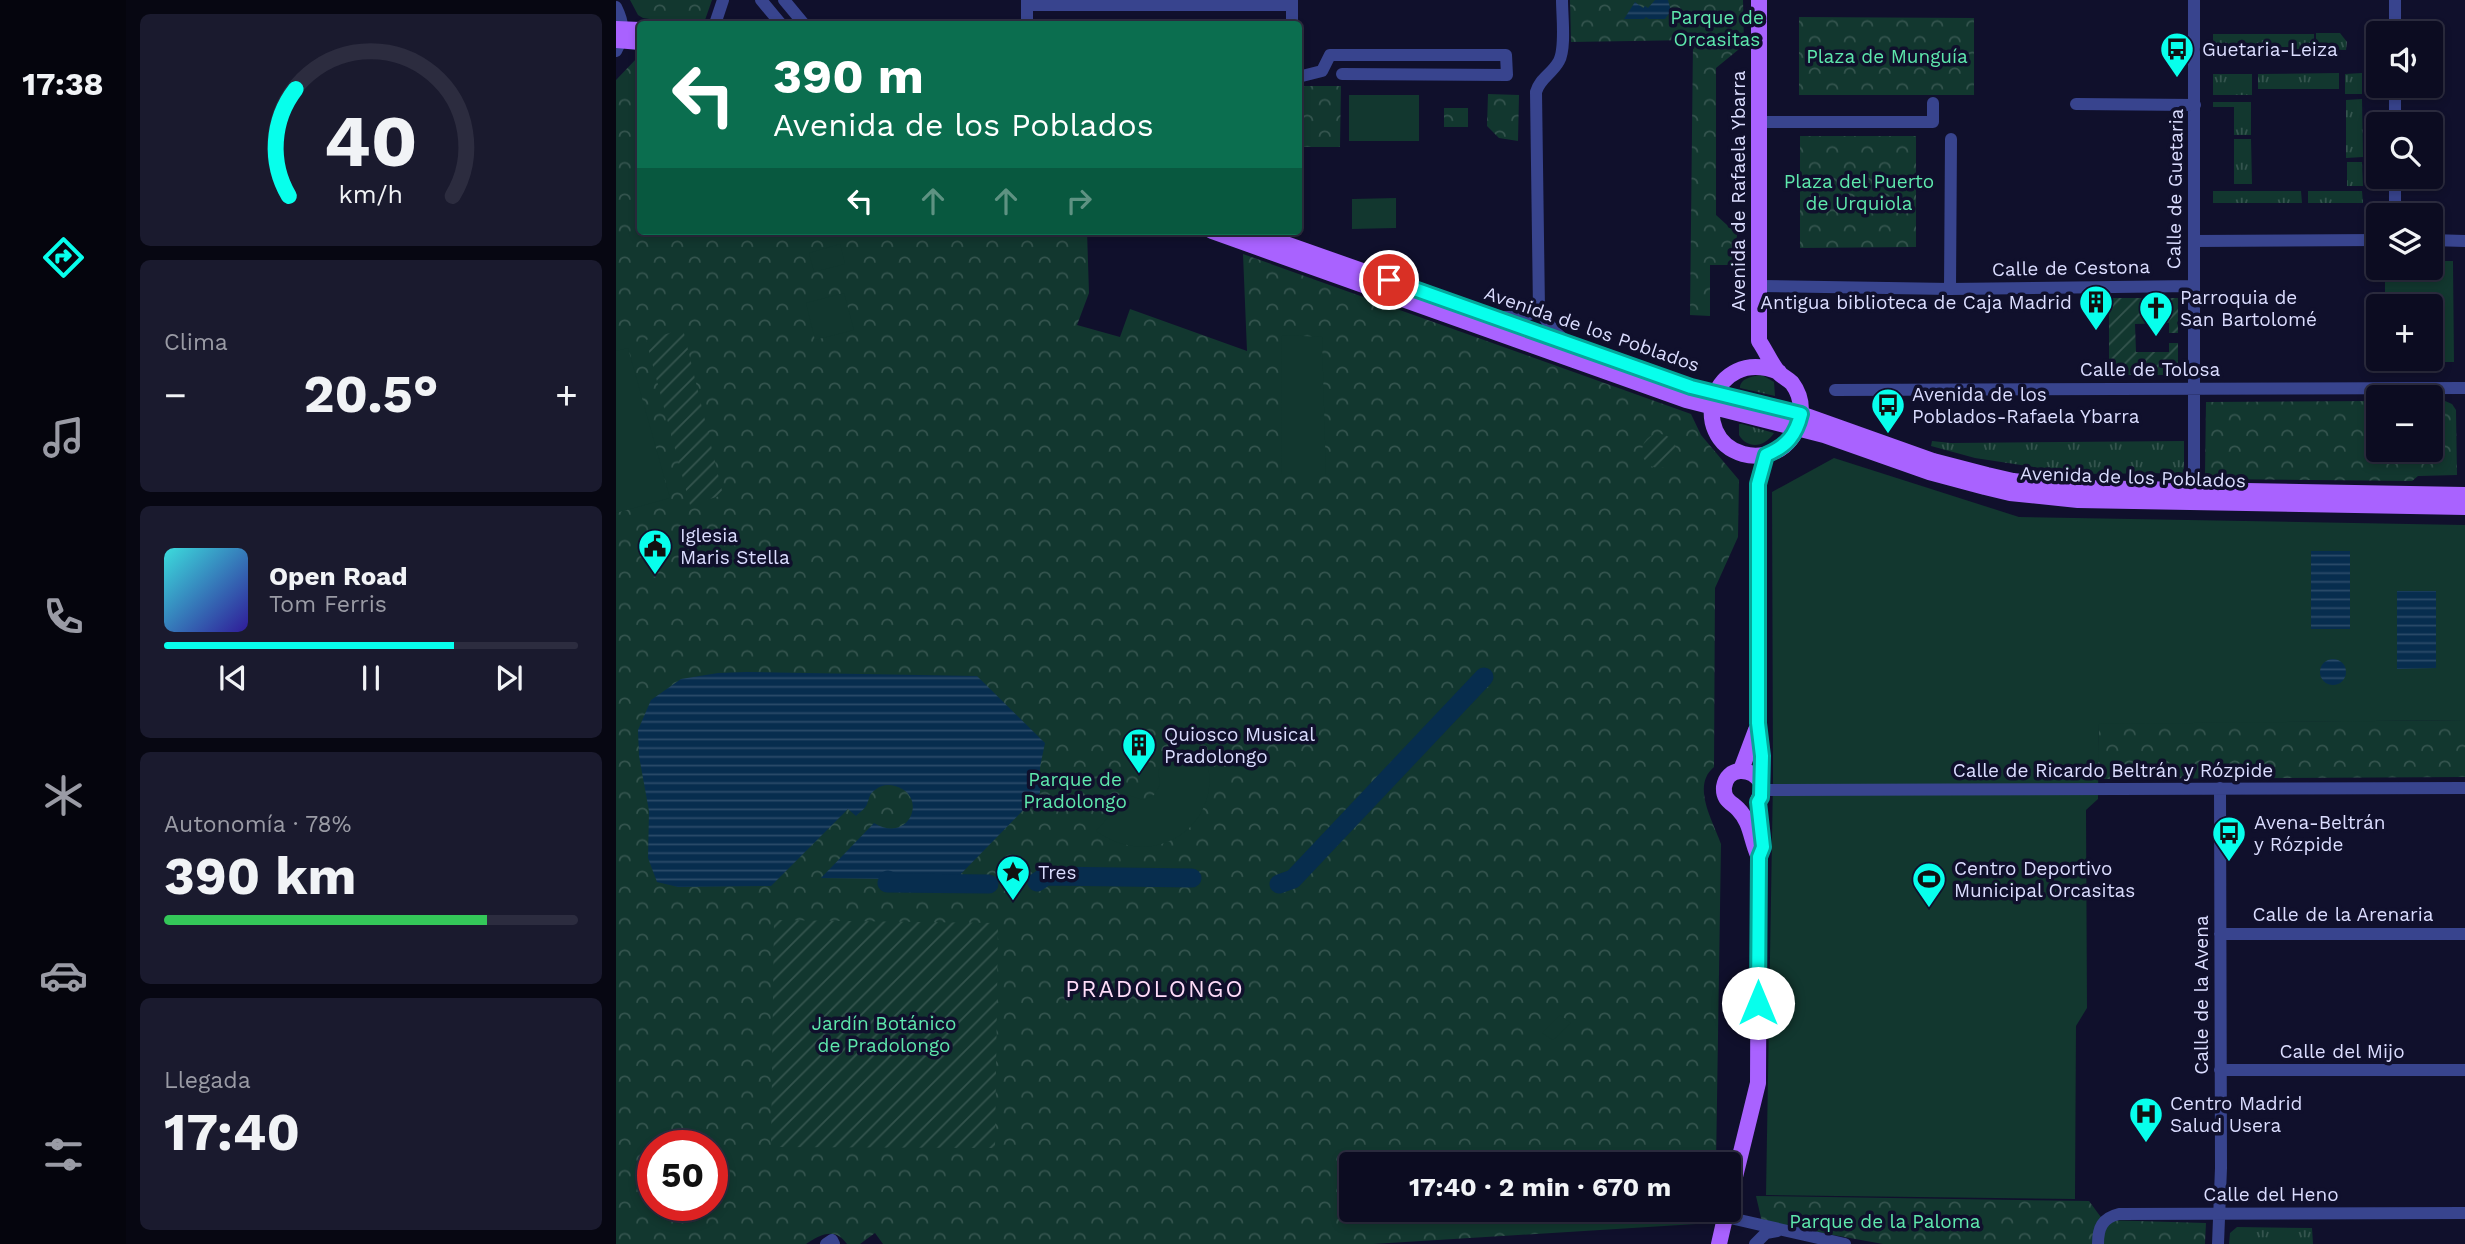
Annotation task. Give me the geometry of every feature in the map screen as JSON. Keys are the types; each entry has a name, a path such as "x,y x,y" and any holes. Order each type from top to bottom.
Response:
{"main road":[{"name":"Avenida de Rafaela Ybarra","path":"1759,0 1759,341"},
{"path":"619,38 637,31"},
{"path":"619,38 637,41"},
{"name":"Avenida de los Poblados","path":"1224,235 1713,400 1799,421 1824,435 1929,472 2010,493 2078,499 2465,495"},
{"name":"Avenida de los Poblados","path":"1261,235 1491,316 1533,338 1569,344 1691,387 1713,400"},
{"path":"1740,369 1759,341 1799,398 1799,421 1785,445 1766,455 1753,456 1740,453 1724,442 1714,426 1713,400 1725,378 1740,369 1753,366 1779,372"},
{"path":"1740,453 1758,484"},
{"path":"1741,1152 1758,1083 1759,857 1763,838 1760,791 1762,756 1758,723 1758,484 1766,455"},
{"name":"Avenida de los Poblados","path":"2198,496 2465,508"},
{"path":"1758,723 1751,749 1741,770 1729,776 1724,792 1727,800 1738,808 1752,832 1754,847 1759,857"},
{"path":"1738,808 1752,807 1760,791 1756,775 1741,770"},
{"path":"1718,1244 1724,1222"}],"street":[{"path":"716,21 723,0"},
{"path":"761,0 780,21"},
{"path":"782,0 783,21"},
{"path":"782,0 801,21"},
{"path":"1533,338 1536,92 1538,82 1559,61 1562,51 1562,0"},
{"name":"Calle de Guetaria","path":"2194,0 2193,389 2198,496"},
{"path":"2395,0 2395,21"},
{"path":"1027,21 1027,2 1292,3 1292,21"},
{"path":"616,7 621,18 619,38"},
{"path":"1302,76 1322,71 1331,55 1506,55 1507,75 1342,74"},
{"path":"1759,122 1933,122 1933,103"},
{"path":"2076,104 2195,105"},
{"path":"1950,289 1951,139"},
{"path":"2194,242 2366,240"},
{"path":"2443,240 2465,240"},
{"name":"Calle de Cestona","path":"1759,286 1950,289 2194,286"},
{"path":"1491,316 1523,317 1535,312"},
{"path":"1535,312 1569,344"},
{"name":"Calle de Tolosa","path":"1835,390 2465,388"},
{"name":"Calle de Ricardo Beltrán y Rózpide","path":"1760,791 2465,788"},
{"name":"Calle de la Avena","path":"2218,1244 2220,789"},
{"name":"Calle de la Arenaria","path":"2220,934 2465,934"},
{"name":"Calle del Mijo","path":"2220,1070 2465,1070"},
{"name":"Calle del Heno","path":"2098,1244 2098,1231 2102,1222 2109,1216 2119,1214 2465,1213"},
{"path":"1741,1216 1760,1225 1844,1244"},
{"path":"1753,1244 1760,1225"},
{"path":"1753,1244 1766,1233 1781,1230"},
{"path":"827,1244 832,1240 834,1244"}],"green space":[{"path":"630,0 712,0 704,21 663,21 638,15"},
{"name":"Parque de Orcasitas","path":"1570,0 1743,0 1744,45 1716,68 1716,215 1737,234 1735,265 1710,265 1710,316 1690,315 1693,40 1571,42"},
{"name":"Plaza de Munguía","path":"1799,17 1974,18 1974,95 1799,95"},
{"path":"2316,33 2340,33 2347,42 2346,50 2316,49"},
{"path":"2213,34 2314,34 2314,49 2213,49"},
{"name":"Parque de Pradolongo","path":"637,58 637,235 1087,235 1089,293 1077,325 1120,337 1130,309 1247,351 1243,254 1691,414 1701,435 1739,480 1738,537 1715,588 1714,767 1704,784 1709,815 1721,844 1716,1152 1339,1152 1339,1222 1698,1222 1696,1224 1373,1244 883,1244 875,1233 860,1244 847,1244 838,1235 828,1234 806,1244 616,1244 616,80"},
{"path":"2339,73 2339,89 2258,89 2258,74"},
{"path":"2362,73 2362,94 2345,94 2345,74"},
{"path":"2213,74 2252,74 2252,95 2213,95"},
{"path":"1302,86 1341,86 1340,147 1302,147"},
{"path":"1488,94 1519,95 1518,141 1499,138 1487,126"},
{"path":"1349,95 1419,95 1419,141 1349,141"},
{"path":"2362,99 2363,157 2346,158 2346,100"},
{"path":"2213,102 2251,102 2251,135 2234,135 2234,107 2213,107"},
{"path":"1444,108 1468,108 1468,127 1444,127"},
{"name":"Plaza del Puerto de Urquiola","path":"1800,136 1916,136 1916,247 1800,248"},
{"path":"2234,139 2251,139 2252,184 2234,184"},
{"path":"2347,162 2362,162 2363,186 2347,186"},
{"path":"2213,191 2301,191 2302,203 2213,203"},
{"path":"2308,191 2362,191 2363,203 2308,203"},
{"path":"1396,198 1396,228 1352,229 1352,199"},
{"path":"840,244 845,264 814,272 809,253"},
{"path":"2443,261 2453,261 2454,362 2443,362 2443,294 2385,294 2385,280 2443,280"},
{"path":"844,293 854,330 815,340 806,303"},
{"path":"2109,298 2178,298 2178,333 2169,333 2169,323 2135,324 2136,352 2169,352 2169,343 2178,343 2178,375 2109,375"},
{"path":"683,329 723,495 690,505 646,340"},
{"path":"1282,335 1322,337 1326,475 1281,475"},
{"path":"628,348 670,498 616,513 616,351"},
{"path":"1762,375 1774,382 1775,396 1740,388 1745,380"},
{"path":"2366,401 2366,462 2443,462 2445,401 2452,404 2456,410 2457,475 2418,476 2412,481 2210,479 2205,474 2206,402"},
{"path":"1739,424 1774,433 1761,444 1752,445 1739,435"},
{"path":"1659,434 1671,439 1676,451 1671,463 1659,468 1647,463 1642,451 1647,439"},
{"path":"1932,441 2184,441 2184,473 2079,474 1975,458 1931,446"},
{"name":"Centro Deportivo Municipal Orcasitas","path":"1834,458 2019,517 2465,525 2465,720 2099,724 2098,799 2086,810 2087,1008 2076,1026 2075,1199 1766,1195 1773,778 1772,492"},
{"path":"2465,720 2465,777 2097,779 2099,723"},
{"path":"1196,737 1207,763 1209,788 1202,811 1188,829 1169,841 1147,847 1122,844 1096,831 1128,795 1143,800 1154,795 1160,785 1158,770"},
{"name":"Jardín Botánico de Pradolongo","path":"774,920 998,923 995,1148 771,1147"},
{"path":"1560,1015 1571,1023 1553,1040 1542,1033"},
{"name":"Parque de la Paloma","path":"1756,1196 2089,1201 2103,1220 2206,1223 2205,1244 1883,1244 1762,1222"},
{"path":"2237,1227 2312,1228 2313,1244 2229,1244 2230,1233"}],"water":[{"path":"1655,0 1668,0 1671,11 1665,19 1624,19 1635,2 1648,8"},
{"path":"2311,551 2350,551 2350,629 2311,629"},
{"path":"2397,591 2436,591 2436,668 2397,669"},
{"path":"2333,659 2342,663 2346,672 2342,681 2333,685 2324,681 2320,672 2324,663"},
{"path":"747,672 977,676 1045,743 1040,767 1040,793 955,880 821,878 874,823 887,828 897,828 911,816 913,807 905,791 887,785 873,791 865,807 856,816 848,809 771,886 678,887 657,882 648,858 649,811 639,756 638,730 651,700 681,679"}],"waterway":[{"path":"1279,884 1293,879 1484,677"},
{"path":"1037,882 1046,876 1192,878"},
{"path":"888,880 887,883 989,884"}],"place":[{"name":"Guetaria-Leiza","path":"2177,79"},
{"name":"Antigua biblioteca de Caja Madrid","path":"2096,332"},
{"name":"Parroquia de San Bartolomé","path":"2156,338"},
{"name":"Avenida de los Poblados-Rafaela Ybarra","path":"1888,435"},
{"name":"Iglesia Maris Stella","path":"655,576"},
{"name":"Quiosco Musical Pradolongo","path":"1139,775"},
{"name":"Avena-Beltrán y Rózpide","path":"2229,863"},
{"name":"Tres","path":"1013,902"},
{"name":"Centro Deportivo Municipal Orcasitas","path":"1929,909"},
{"name":"Centro Madrid Salud Usera","path":"2146,1144"}],"district":[{"name":"PRADOLONGO","path":"1155,989"}],"route":[{"path":"1389,280 1691,387 1801,414 1798,429 1790,440 1766,455 1758,484 1758,723 1762,790 1758,802 1763,847 1759,857 1758,1003"}]}
